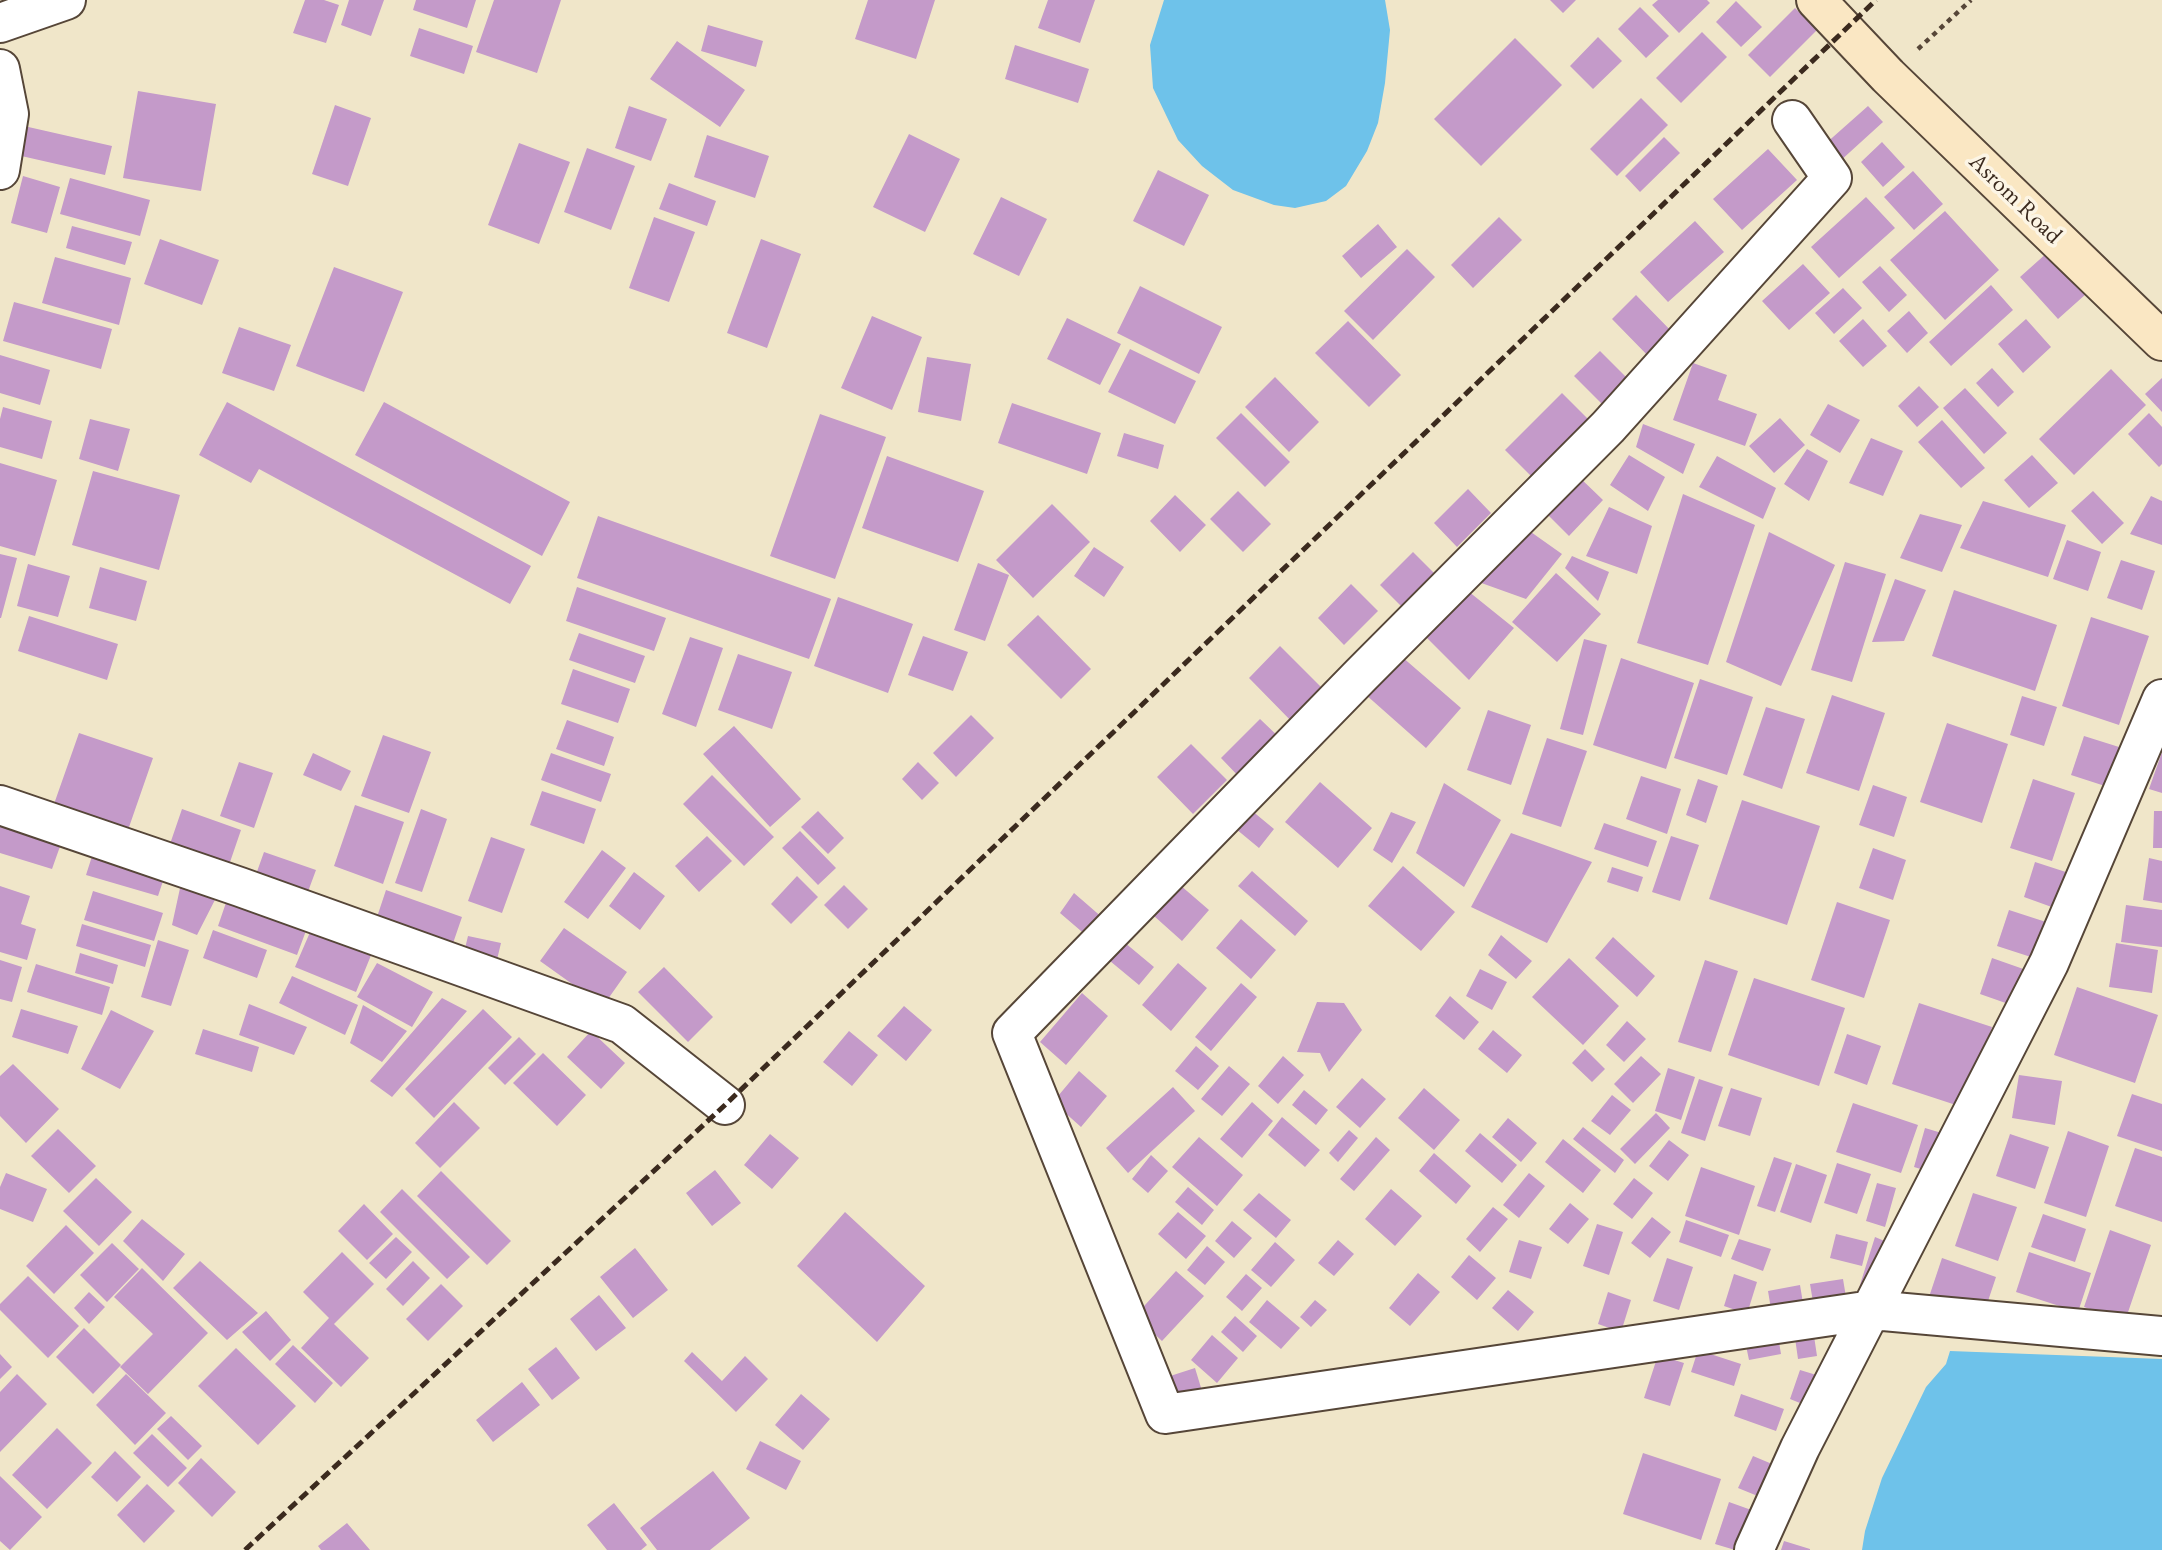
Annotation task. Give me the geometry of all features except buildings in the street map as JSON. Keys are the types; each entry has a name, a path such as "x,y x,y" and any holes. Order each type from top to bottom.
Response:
{"street":[{"path":"0,23 66,0"},
{"name":"Asrom Road","path":"1816,0 1878,66 2162,341"},
{"path":"0,69 9,114 0,170"},
{"path":"1792,120 1832,178 1608,427 1361,675 1012,1033 1165,1414 1872,1310 2162,1336"},
{"path":"1754,1550 1800,1448 2049,963 2162,699"},
{"path":"0,805 240,887 622,1024 725,1105"}],"path":[{"path":"1878,66 1971,0"}],"water":[{"path":"1164,0 1385,0 1390,30 1378,123 1367,151 1346,186 1326,201 1295,208 1274,205 1233,190 1202,166 1178,140 1153,88 1150,45"},
{"path":"1950,1351 2162,1359 2162,1550 1862,1550 1865,1531 1882,1478 1926,1387 1946,1364"}],"railway":[{"path":"245,1550 725,1105 1876,0"}]}
